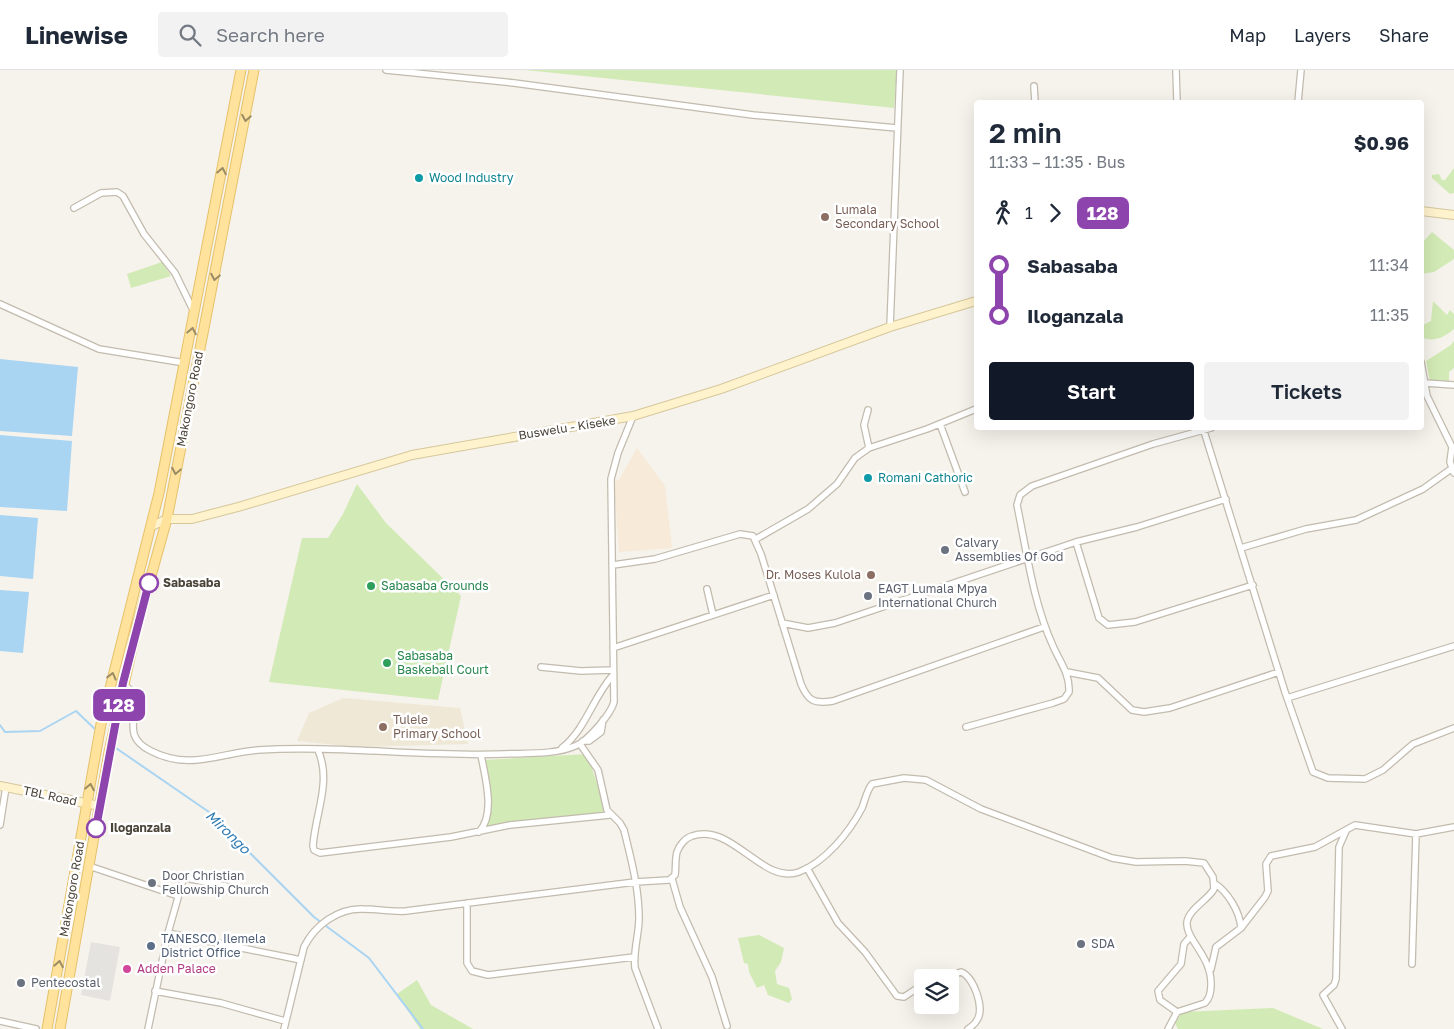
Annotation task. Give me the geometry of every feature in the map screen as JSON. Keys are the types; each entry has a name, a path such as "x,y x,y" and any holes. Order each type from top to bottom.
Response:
{"main road":[{"name":"Makongoro Road","path":"47,1029 101,724 152,526 195,314 241,70"},
{"name":"Makongoro Road","path":"60,1029 114,726 123,683 167,519 254,70"},
{"path":"1424,211 1454,215"},
{"name":"Buswelu - Kiseke","path":"152,526 167,519 184,520 217,513 412,455 633,416 721,389 890,327 974,301"},
{"name":"TBL Road","path":"3,786 100,806"}],"street":[{"path":"386,70 514,83 753,116 898,128"},
{"path":"890,327 900,70"},
{"path":"1176,70 1177,100"},
{"path":"1298,100 1301,70"},
{"path":"1034,86 1035,100"},
{"path":"74,208 100,193 117,192 123,196 144,234 175,273 195,314"},
{"path":"0,304 99,349 185,363"},
{"path":"1241,548 1306,529 1356,520 1423,489 1453,471 1452,447 1436,416 1424,383 1454,385"},
{"path":"868,410 864,425 869,448"},
{"path":"756,539 806,511 837,484 855,458 869,448 940,424 974,410"},
{"path":"123,683 133,696 132,729 139,743 150,751 189,762 259,750 481,755 559,750 582,743 613,708 614,702 611,479 618,454 633,416"},
{"path":"940,424 965,492"},
{"path":"966,727 1064,699 1068,692 1067,672 1044,627 1035,597 1017,501 1024,490 1153,444 1201,430"},
{"path":"1204,430 1287,698 1313,772 1328,778 1356,779 1373,776 1413,744 1454,728"},
{"path":"782,622 808,628 819,627 1076,542 1137,528 1226,499"},
{"path":"613,564 655,559 743,533 751,535 756,539 801,684 807,698 815,703 833,701 1044,627"},
{"path":"1076,542 1099,618 1108,625 1135,622 1253,585"},
{"path":"707,589 713,615"},
{"path":"613,648 774,595"},
{"path":"1287,698 1454,646"},
{"path":"541,667 613,672"},
{"path":"559,750 576,734 613,672"},
{"path":"1067,672 1098,678 1132,710 1144,712 1170,708 1279,672"},
{"path":"582,743 598,770 610,815 620,823 624,830 635,882 640,920 634,957 635,968 658,1029"},
{"path":"318,750 323,764 324,784 313,840 314,850 320,852 336,852 366,845 479,832 510,825 610,815"},
{"path":"479,832 485,824 488,814 481,755"},
{"path":"727,1026 712,977 680,907 672,879 675,875 677,851 682,843 689,837 701,833 713,834 779,872 792,874 807,868 829,851 849,829 872,784 882,780 910,778 926,780 981,809 1112,858 1136,862 1185,861 1204,863 1209,868 1214,883 1223,890 1232,904 1240,919 1242,928"},
{"path":"0,825 3,786"},
{"path":"1168,1029 1177,1012 1200,1005 1208,999 1216,947 1242,928 1266,897 1268,890 1266,864 1271,856 1315,847 1347,830 1361,825 1416,834 1454,827"},
{"path":"1342,1029 1323,996 1334,985 1336,979 1339,847 1347,830"},
{"path":"1412,964 1416,834"},
{"path":"89,866 178,896"},
{"path":"807,868 834,917 865,952 897,996 904,997 914,990"},
{"path":"148,1029 168,933 185,878 250,891"},
{"path":"285,1029 301,960 309,937 326,920 351,909 396,912 672,879"},
{"path":"1211,970 1198,945 1190,937 1187,920 1211,893 1214,883"},
{"path":"466,903 466,963 472,971 495,974 634,957"},
{"path":"168,933 301,960"},
{"path":"1177,1012 1160,1000 1158,991 1181,964 1184,944 1190,937"},
{"path":"959,973 961,972 969,978 980,1007 977,1020 968,1029"},
{"path":"155,991 221,1003 286,1021"},
{"path":"0,1021 36,1029"}],"shaded area":[{"path":"637,448 665,486 672,548 619,552 614,481 619,480"},
{"name":"Tulele Primary School","path":"343,698 460,708 468,744 356,747 297,741 309,713"},
{"path":"91,942 120,947 110,1001 81,995"}],"green space":[{"path":"525,70 897,70 894,108"},
{"path":"1454,168 1454,193 1450,194 1432,178 1432,175 1439,174 1442,180 1445,180"},
{"path":"1432,232 1454,250 1454,259 1434,272 1424,274 1424,241"},
{"path":"162,262 171,276 131,288 127,274"},
{"path":"1433,301 1447,315 1450,310 1454,314 1454,329 1443,337 1425,339 1424,324 1431,321"},
{"path":"1454,341 1454,368 1449,372 1449,382 1430,382 1426,361 1451,345"},
{"name":"Sabasaba Grounds","path":"357,484 386,523 461,596 438,700 269,682 302,538 328,538 343,514"},
{"path":"587,754 608,816 487,827 482,760"},
{"path":"759,935 784,948 781,962 775,971 777,984 789,988 792,999 789,1003 768,995 764,985 757,988 749,972 748,964 744,963 738,938"},
{"path":"417,980 431,1005 473,1029 420,1029 397,994"},
{"path":"1273,1008 1323,1029 1178,1029 1175,1023 1182,1012"}],"water":[{"path":"0,359 78,367 72,436 0,431"},
{"path":"0,435 72,441 67,511 0,507"},
{"path":"0,515 38,518 33,579 0,576"},
{"path":"0,590 29,592 23,653 0,651"}],"waterway":[{"name":"Mirongo","path":"0,725 5,732 40,731 76,711 97,731"},
{"name":"Mirongo","path":"113,746 209,812 314,917 369,958 423,1029"}],"bus line":[{"name":"128","path":"96,828 123,683 149,583"}],"place":[{"name":"Wood Industry","path":"419,178"},
{"name":"Lumala Secondary School","path":"825,217"},
{"name":"Romani Cathoric","path":"868,478"},
{"name":"Calvary Assemblies Of God","path":"945,550"},
{"name":"Dr. Moses Kulola","path":"871,575"},
{"name":"Sabasaba","path":"149,583"},
{"name":"Sabasaba Grounds","path":"371,586"},
{"name":"EAGT Lumala Mpya International Church","path":"868,596"},
{"name":"Sabasaba Baskeball Court","path":"387,663"},
{"name":"Tulele Primary School","path":"383,727"},
{"name":"Iloganzala","path":"96,828"},
{"name":"Door Christian Fellowship Church","path":"152,883"},
{"name":"SDA","path":"1081,944"},
{"name":"TANESCO, Ilemela District Office","path":"151,946"},
{"name":"Adden Palace","path":"127,969"},
{"name":"Pentecostal","path":"21,983"}]}
